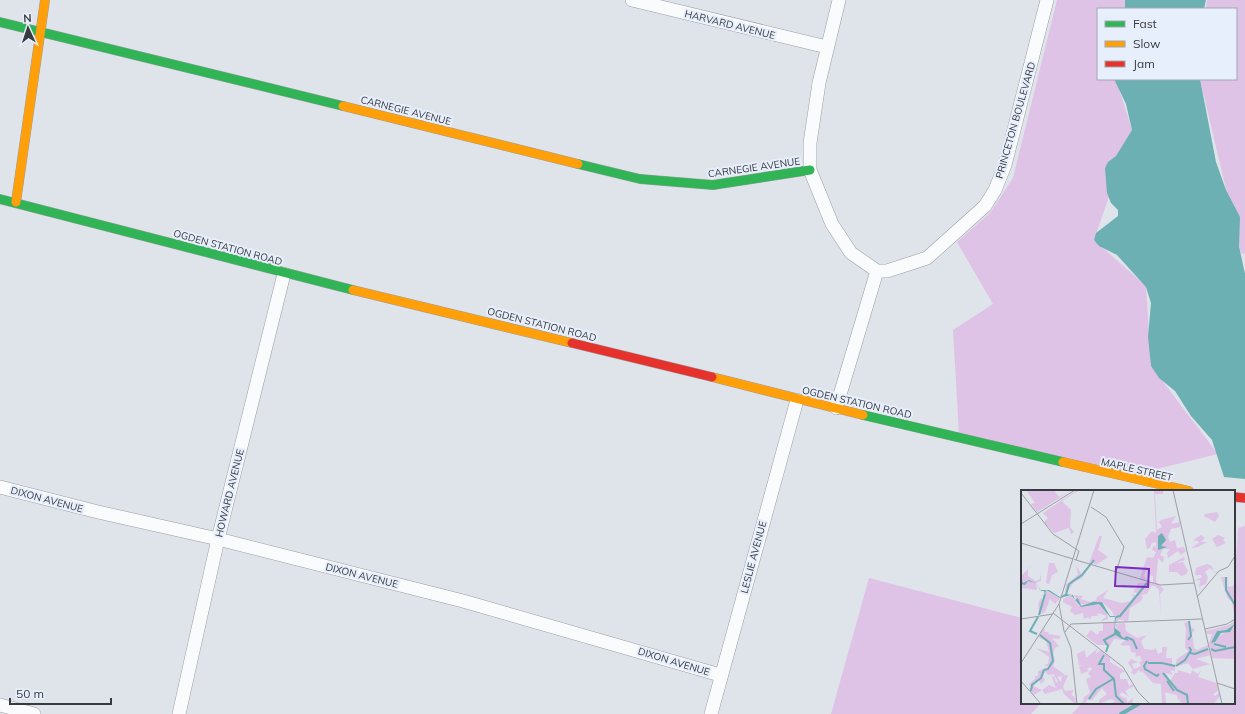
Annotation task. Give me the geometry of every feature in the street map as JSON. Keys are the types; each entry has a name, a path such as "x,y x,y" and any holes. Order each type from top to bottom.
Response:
{"street":[{"path":"16,202 45,0"},
{"name":"HARVARD AVENUE","path":"632,0 827,47"},
{"path":"836,408 877,271 851,253 832,224 810,170 810,143 819,83 839,0"},
{"name":"PRINCETON BOULEVARD","path":"877,271 888,272 927,258 985,206 992,195 1004,165 1047,0"},
{"name":"CARNEGIE AVENUE","path":"0,22 640,179 713,185 810,170"},
{"name":"OGDEN STATION ROAD","path":"0,199 284,274 692,372 796,400 836,408 1081,467"},
{"name":"HOWARD AVENUE","path":"179,714 218,538 284,274"},
{"name":"LESLIE AVENUE","path":"711,714 720,675 796,400"},
{"name":"MAPLE STREET","path":"1081,467 1184,490"},
{"name":"DIXON AVENUE","path":"0,487 98,512 218,538 463,601 720,675"},
{"path":"1235,497 1245,498"},
{"path":"0,705 34,714"}],"shaded area":[{"path":"1057,0 1128,0 1125,8 1097,8 1097,80 1116,80 1132,130 1094,240 1146,286 1151,366 1218,454 1132,475 959,434 953,330 993,304 957,242 990,213 1013,178"},
{"path":"1207,0 1245,0 1245,254 1241,253 1200,80 1237,80 1237,8 1206,8"},
{"path":"1245,526 1245,714 1072,714 1081,704 1235,704 1235,576 1238,528"},
{"path":"869,578 1021,618 1021,704 1040,704 1031,714 831,714"}],"water":[{"path":"1125,0 1206,0 1204,8 1125,8"},
{"path":"1114,80 1200,80 1216,162 1226,190 1240,217 1239,246 1245,274 1245,479 1224,477 1212,440 1191,416 1175,391 1159,378 1151,366 1148,337 1151,303 1146,287 1117,255 1099,246 1094,240 1096,233 1118,216 1118,210 1111,203 1107,193 1105,168 1108,162 1116,156 1132,130 1126,104"}],"waterway":[{"path":"1121,714 1138,704"}],"traffic: fast":[{"path":"0,22 343,106"},
{"path":"578,164 640,179 713,185 810,170"},
{"path":"0,199 353,290"},
{"path":"863,415 1063,462"}],"traffic: slow":[{"path":"16,202 45,0"},
{"path":"343,106 578,164"},
{"path":"353,290 572,343"},
{"path":"712,377 863,415"},
{"path":"1063,462 1185,490"}],"traffic: jam":[{"path":"572,343 712,377"},
{"path":"1235,497 1245,498"}]}
